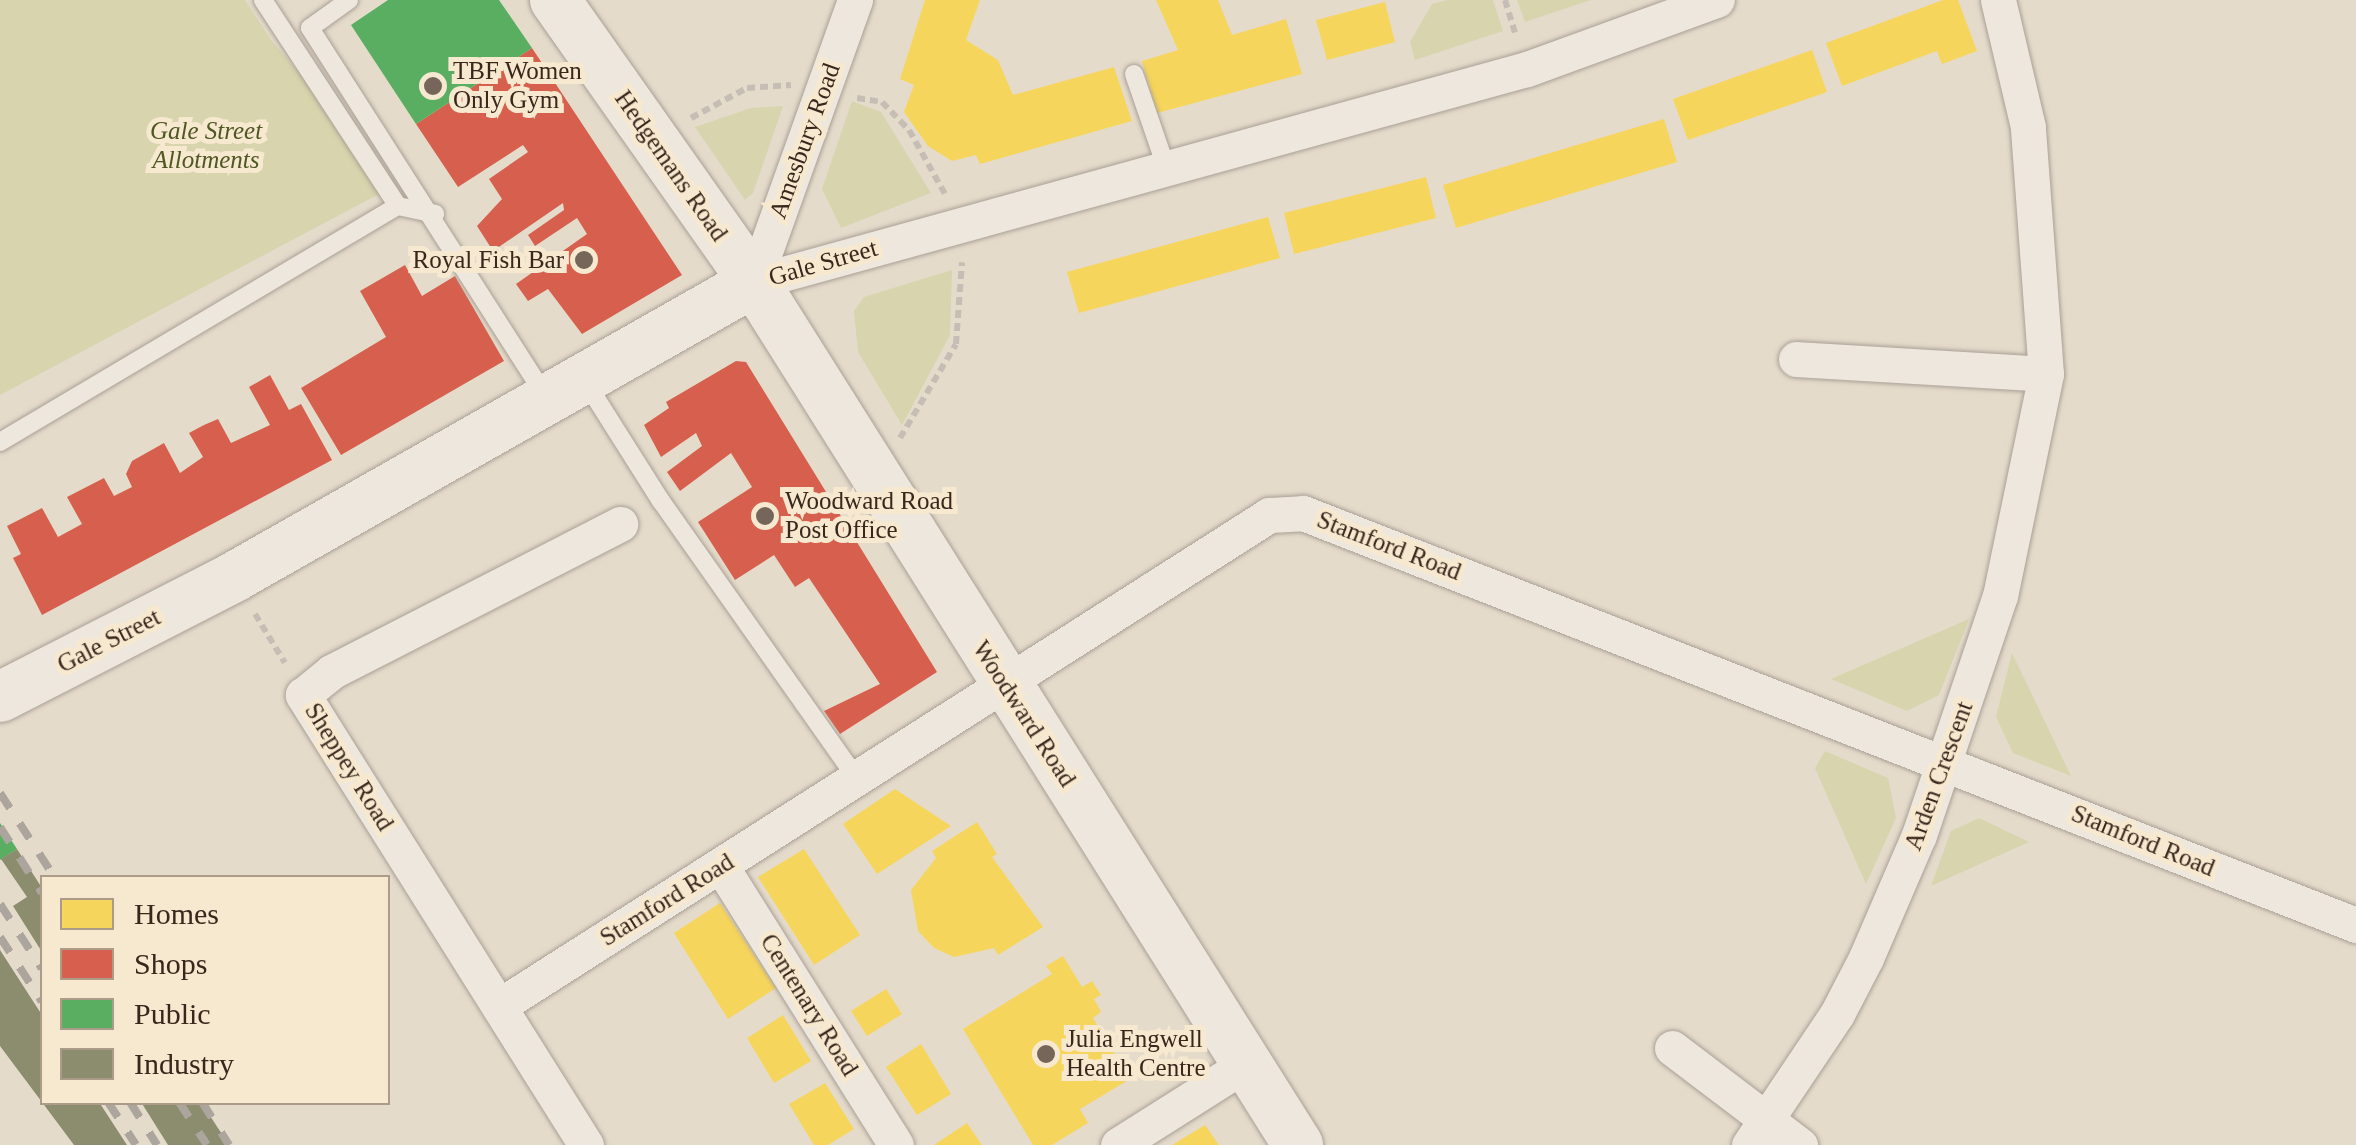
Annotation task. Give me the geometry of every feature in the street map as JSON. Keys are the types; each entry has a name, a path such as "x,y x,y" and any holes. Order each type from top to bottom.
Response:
{"street":[{"name":"Hedgemans Road","path":"555,0 754,282"},
{"name":"Amesbury Road","path":"754,282 855,0"},
{"name":"Gale Street","path":"13,690 234,577 754,282 1527,69 1717,0"},
{"name":"Arden Crescent","path":"1758,1134 1866,958 1943,762 2000,596 2046,374 2028,127 1998,0"},
{"name":"Woodward Road","path":"754,282 1298,1145"},
{"path":"1796,360 2046,374"},
{"name":"Stamford Road","path":"499,1006 1268,516 1303,513 2356,925"},
{"name":"Sheppey Road","path":"586,1145 304,695 331,672 620,524"},
{"name":"Centenary Road","path":"721,866 896,1145"},
{"path":"1672,1048 1758,1134 1800,1145"},
{"path":"1118,1145 1246,1064"}],"lane":[{"path":"263,0 398,206"},
{"path":"349,0 310,28 434,214 567,390 660,501 858,780"},
{"path":"1134,74 1166,167"},
{"path":"0,442 398,206 434,214"}],"path":[{"path":"1505,0 1515,32"},
{"path":"653,143 747,88 802,88"},
{"path":"846,96 882,102 909,130 948,198"},
{"path":"869,463 905,432 956,344 962,255"},
{"path":"253,610 272,642"}],"green space":[{"name":"Gale Street Allotments","path":"0,0 245,0 271,40 396,185 0,395"},
{"path":"1447,0 1493,0 1503,31 1415,60 1410,42 1432,4"},
{"path":"1517,0 1591,0 1525,22"},
{"path":"852,101 881,112 931,193 841,228 822,189"},
{"path":"783,106 753,193 745,200 695,127 751,108"},
{"path":"952,270 950,335 902,425 858,352 854,311 864,297"},
{"path":"1969,619 1939,695 1907,711 1831,679"},
{"path":"2012,653 2071,776 2013,753 1996,717"},
{"path":"1825,751 1888,778 1896,818 1866,884 1815,768"},
{"path":"1979,818 2029,842 1931,886 1951,831"}],"building: Homes":[{"path":"925,0 980,0 966,40 998,60 1013,95 1114,67 1132,121 980,164 976,155 952,161 928,146 904,112 914,85 900,79"},
{"path":"1156,0 1218,0 1232,35 1286,19 1302,74 1157,113 1142,61 1178,50"},
{"path":"1943,0 1958,0 1977,51 1942,64 1937,51 1842,86 1826,43"},
{"path":"1385,2 1395,42 1327,60 1316,20"},
{"path":"1812,50 1827,92 1688,140 1673,99"},
{"path":"1664,119 1677,162 1456,228 1443,185"},
{"path":"1426,177 1436,218 1294,254 1284,213"},
{"path":"1268,217 1280,258 1079,313 1067,272"},
{"path":"895,789 951,826 877,874 843,824"},
{"path":"977,822 997,854 992,857 1043,927 998,955 994,948 954,957 934,948 918,931 911,890 936,858 932,851"},
{"path":"804,849 860,935 814,965 758,877"},
{"path":"720,903 776,988 728,1019 674,933"},
{"name":"Julia Engwell Health Centre","path":"1063,956 1082,987 1092,981 1101,995 1094,999 1101,1012 1093,1018 1130,1079 1080,1109 1088,1123 1052,1145 1033,1145 963,1029 1052,974 1046,966"},
{"path":"886,989 902,1014 867,1036 851,1011"},
{"path":"783,1015 811,1061 774,1083 747,1038"},
{"path":"921,1044 951,1094 917,1115 886,1067"},
{"path":"825,1083 854,1129 828,1145 814,1145 789,1104"},
{"path":"967,1123 982,1145 934,1145"},
{"path":"1205,1125 1219,1145 1172,1145"}],"building: Shops":[{"path":"532,48 682,275 582,334 548,289 528,301 516,284 587,234 577,218 535,246 528,235 564,210 563,203 493,251 477,226 502,199 489,179 528,152 523,145 458,187 416,124"},
{"path":"405,265 422,296 455,276 504,361 341,455 301,388 386,337 360,291"},
{"path":"736,361 746,362 937,672 840,734 824,711 880,684 809,578 795,587 774,555 735,580 698,522 752,487 731,453 680,491 667,472 702,446 696,433 661,457 644,425 669,408 666,402"},
{"path":"270,375 289,410 301,404 332,460 42,615 13,558 21,554 7,526 42,508 58,537 82,524 67,497 104,478 114,496 132,487 126,474 132,461 164,443 180,473 203,457 189,433 218,419 231,443 270,425 249,387"}],"building: Public":[{"name":"TBF Women Only Gym","path":"388,0 499,0 532,48 416,124 351,25"},
{"path":"0,823 17,849 0,860"}],"building: Industry":[{"path":"17,849 40,885 40,949 13,906 27,897 1,859"},
{"path":"0,950 40,1012 40,1100 0,1046"},
{"path":"44,1105 101,1105 127,1145 74,1145"},
{"path":"143,1105 203,1105 229,1145 168,1145"}],"railway":[{"path":"0,793 53,875"},
{"path":"0,827 40,890"},
{"path":"0,904 40,966"},
{"path":"0,937 40,999"},
{"path":"110,1105 136,1145"},
{"path":"132,1105 157,1145"},
{"path":"181,1105 207,1145"},
{"path":"204,1105 229,1145"}],"place":[{"name":"TBF Women Only Gym","path":"433,86"},
{"name":"Royal Fish Bar","path":"584,260"},
{"name":"Woodward Road Post Office","path":"765,516"},
{"name":"Julia Engwell Health Centre","path":"1046,1054"}]}
